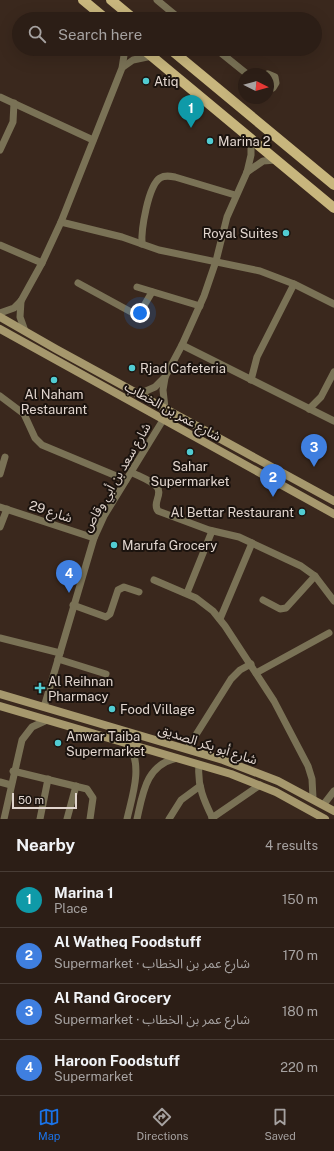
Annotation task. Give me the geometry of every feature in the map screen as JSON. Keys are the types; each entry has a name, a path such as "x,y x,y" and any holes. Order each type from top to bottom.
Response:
{"main road":[{"path":"83,0 98,12"},
{"path":"111,0 126,12"},
{"path":"152,56 334,208"},
{"path":"178,56 334,185"}],"street":[{"path":"157,0 172,12"},
{"path":"25,331 20,317 22,301 61,222 122,68 124,56"},
{"path":"122,68 139,58 152,56"},
{"path":"225,56 240,68"},
{"path":"274,77 276,83 274,86"},
{"path":"0,97 93,140"},
{"path":"0,150 13,122 14,103"},
{"path":"139,394 155,387 165,377 200,306 216,260 227,217 235,195 247,172 251,156 251,139"},
{"path":"247,172 263,161 276,160"},
{"path":"142,244 144,222 154,187 160,178 165,176 175,177 235,195"},
{"path":"61,222 122,237 159,250 216,260 260,271 294,284 334,304"},
{"path":"0,245 42,263"},
{"path":"78,283 133,313 142,309 152,292"},
{"path":"251,380 257,357 294,284"},
{"path":"137,287 200,306"},
{"path":"0,313 14,308 22,301"},
{"name":"شارع عمر بن الخطاب","path":"0,317 334,500"},
{"name":"شارع عمر بن الخطاب","path":"0,329 334,514"},
{"path":"182,345 334,422"},
{"path":"51,358 57,354 56,349"},
{"path":"309,409 321,397 334,372"},
{"path":"165,377 163,390 165,408"},
{"path":"1,398 24,414 30,423 35,438 42,445 126,480"},
{"name":"شارع سعد بن أبي وقاص","path":"44,707 94,538 126,480 163,420"},
{"path":"0,474 5,457"},
{"path":"131,472 157,486 159,492 155,506 158,511 212,531 240,537 301,566 315,576 334,601"},
{"path":"0,527 3,508"},
{"name":"شارع 29","path":"3,508 94,538"},
{"path":"187,593 212,531"},
{"path":"220,619 252,542"},
{"path":"263,600 280,610 286,608 315,576"},
{"path":"154,580 187,593 205,604 220,619 274,701 310,773 314,786 313,798"},
{"path":"73,605 106,617 110,614 118,590 124,587 139,592"},
{"path":"256,673 329,633"},
{"path":"0,638 59,656 106,674"},
{"path":"187,748 231,678 240,670 251,664"},
{"name":"شارع أبو بكر الصديق","path":"0,694 187,748 254,771 313,798 334,811"},
{"path":"17,711 20,700"},
{"name":"شارع أبو بكر الصديق","path":"0,706 177,758 260,786 292,800 325,819"},
{"path":"4,819 13,771 22,740 32,727 47,720"},
{"path":"127,819 133,795 137,768 130,744"},
{"path":"137,819 147,779 151,772 163,763 177,758"},
{"path":"199,765 200,786 211,817 260,786"},
{"path":"13,771 87,789 91,793 93,803 90,819"},
{"path":"40,819 48,779"},
{"path":"0,782 11,785"},
{"path":"67,819 76,786"},
{"path":"169,819 181,800 200,786"},
{"path":"324,804 334,791"},
{"path":"133,795 134,793 139,792 142,797"}],"place":[{"name":"Atiq","path":"146,81"},
{"name":"Marina 1","path":"191,128"},
{"name":"Marina 2","path":"210,141"},
{"name":"Royal Suites","path":"286,233"},
{"name":"Rjad Cafeteria","path":"132,368"},
{"name":"Al Naham Restaurant","path":"54,380"},
{"name":"Sahar Supermarket","path":"190,452"},
{"name":"Al Rand Grocery","path":"314,467"},
{"name":"Al Watheq Foodstuff","path":"273,497"},
{"name":"Al Bettar Restaurant","path":"302,512"},
{"name":"Marufa Grocery","path":"114,545"},
{"name":"Haroon Foodstuff","path":"69,593"},
{"name":"Al Reihnan Pharmacy","path":"40,688"},
{"name":"Food Village","path":"112,709"},
{"name":"Anwar Taiba Supermarket","path":"58,743"}]}
